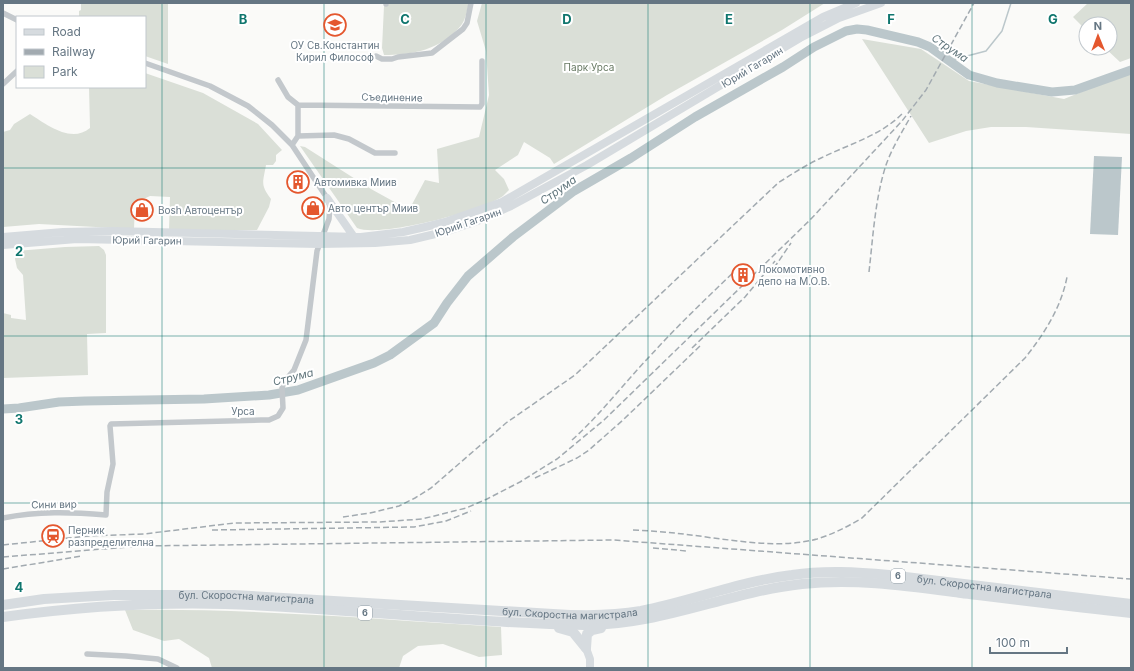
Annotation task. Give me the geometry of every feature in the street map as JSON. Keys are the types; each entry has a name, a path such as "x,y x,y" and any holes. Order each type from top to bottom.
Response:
{"highway":[{"name":"бул. Скоростна магистрала","path":"3,605 44,599 114,594 234,595 553,614 600,615 646,610 723,595 802,584 834,582 862,582 1075,602 1131,604"},
{"name":"бул. Скоростна магистрала","path":"3,617 49,611 126,605 224,604 583,625 624,623 662,616 723,595"},
{"name":"бул. Скоростна магистрала","path":"1075,602 1131,613"},
{"path":"515,622 571,630 576,634 586,648"},
{"path":"586,648 586,637 590,632 595,629 624,623"}],"street":[{"path":"376,56 382,59 392,59 432,53 464,29 467,23 471,3"},
{"name":"Юрий Гагарин","path":"3,237 63,232 105,232 321,241 403,232 459,218 502,202 823,17 856,3"},
{"name":"Юрий Гагарин","path":"3,245 77,239 381,242 410,240 448,231 490,216 511,206 587,165 800,38 839,18 881,3"},
{"path":"3,13 16,20"},
{"name":"Съединение","path":"298,105 480,107 482,104 482,60"},
{"path":"146,64 210,86 248,106 272,125 292,145 354,237"},
{"path":"3,84 16,72"},
{"path":"278,80 288,97 298,105 298,136 292,145"},
{"path":"298,136 334,135 349,139 375,153 395,153"},
{"name":"Урса","path":"106,515 107,492 113,464 110,424 268,420 278,416 281,412 283,400 282,388 284,382 294,370 306,340 317,251 330,212 327,198"},
{"name":"Сини вир","path":"3,518 41,512 106,515"},
{"path":"586,648 590,659 590,668"},
{"path":"87,654 158,659 177,668"}],"green space":[{"path":"81,3 168,3 168,64 146,56 146,16 79,16 79,11 81,10"},
{"path":"389,3 469,3 461,25 454,33 438,44 412,53 384,55 382,48 384,6 388,5"},
{"name":"Парк Урса","path":"482,3 825,3 782,30 667,95 554,164 550,158 524,142 518,155 495,170 504,179 509,190 503,196 492,202 454,215 408,226 369,230 357,228 300,146 305,147 371,189 409,210 425,180 439,183 437,149 479,137 489,95 486,51 477,21"},
{"path":"1088,3 1131,3 1131,58 1120,62 1114,56 1118,56 1118,16 1078,16 1078,22 1073,17"},
{"path":"862,39 921,49 969,81 1064,99 1131,72 1131,134 1026,127 991,127 966,131 929,143"},
{"path":"146,73 203,93 258,124 282,150 276,155 276,161 273,165 266,165 263,183 265,190 271,199 269,207 257,230 169,230 170,197 150,196 135,203 134,229 39,224 3,227 3,132 10,130 14,124 30,114 51,127 67,133 75,134 90,128 89,88 146,88"},
{"path":"99,246 104,250 106,255 106,333 87,334 88,375 3,378 3,313 11,315 11,318 26,320 23,275 17,268 15,259 16,251"},
{"path":"125,610 266,612 501,627 502,655 479,657 443,644 418,646 403,656 399,668 212,668 209,658 179,639 164,641 133,630"}],"shaded area":[{"path":"1094,156 1122,157 1118,235 1090,234"}],"waterway":[{"path":"948,61 986,51 1002,31 1011,3"},
{"name":"Струма","path":"3,409 59,402 204,399 269,395 298,390 374,363 390,355 434,323 468,276 513,237 574,191 631,158 695,117 783,67 814,47 846,31 857,29 867,30 918,42 930,47 969,75 997,83 1052,92 1075,90 1131,70"}],"railway":[{"path":"3,545 88,536 144,534 234,523 380,522 422,519 466,508 520,482 557,459 604,420 810,220 902,121 926,90 974,3"},
{"path":"343,517 370,513 399,506 431,488 506,423 575,375 778,183 815,161 875,133 895,120 904,112"},
{"path":"869,272 875,218 882,178 891,152 911,116"},
{"path":"774,268 791,243"},
{"path":"692,348 745,297 775,261"},
{"path":"572,440 593,420 672,332 740,266"},
{"path":"633,530 778,544 804,542 817,539 840,530 862,518 1025,358 1039,340 1051,320 1061,299 1067,277"},
{"path":"535,478 577,458 589,450 623,420 700,346"},
{"path":"212,530 414,527 446,521 471,511"},
{"path":"3,557 141,546 613,540 1131,579"},
{"path":"76,542 136,541"},
{"path":"653,548 687,551"},
{"path":"3,569 82,556"}],"place":[{"name":"ОУ Св.Константин Кирил Философ","path":"335,25"},
{"name":"Автомивка Миив","path":"298,182"},
{"name":"Авто център Миив","path":"313,208"},
{"name":"Bosh Автоцентър","path":"142,210"},
{"name":"Локомотивно депо на М.О.В.","path":"743,275"},
{"name":"Перник разпределителна","path":"53,536"}]}
